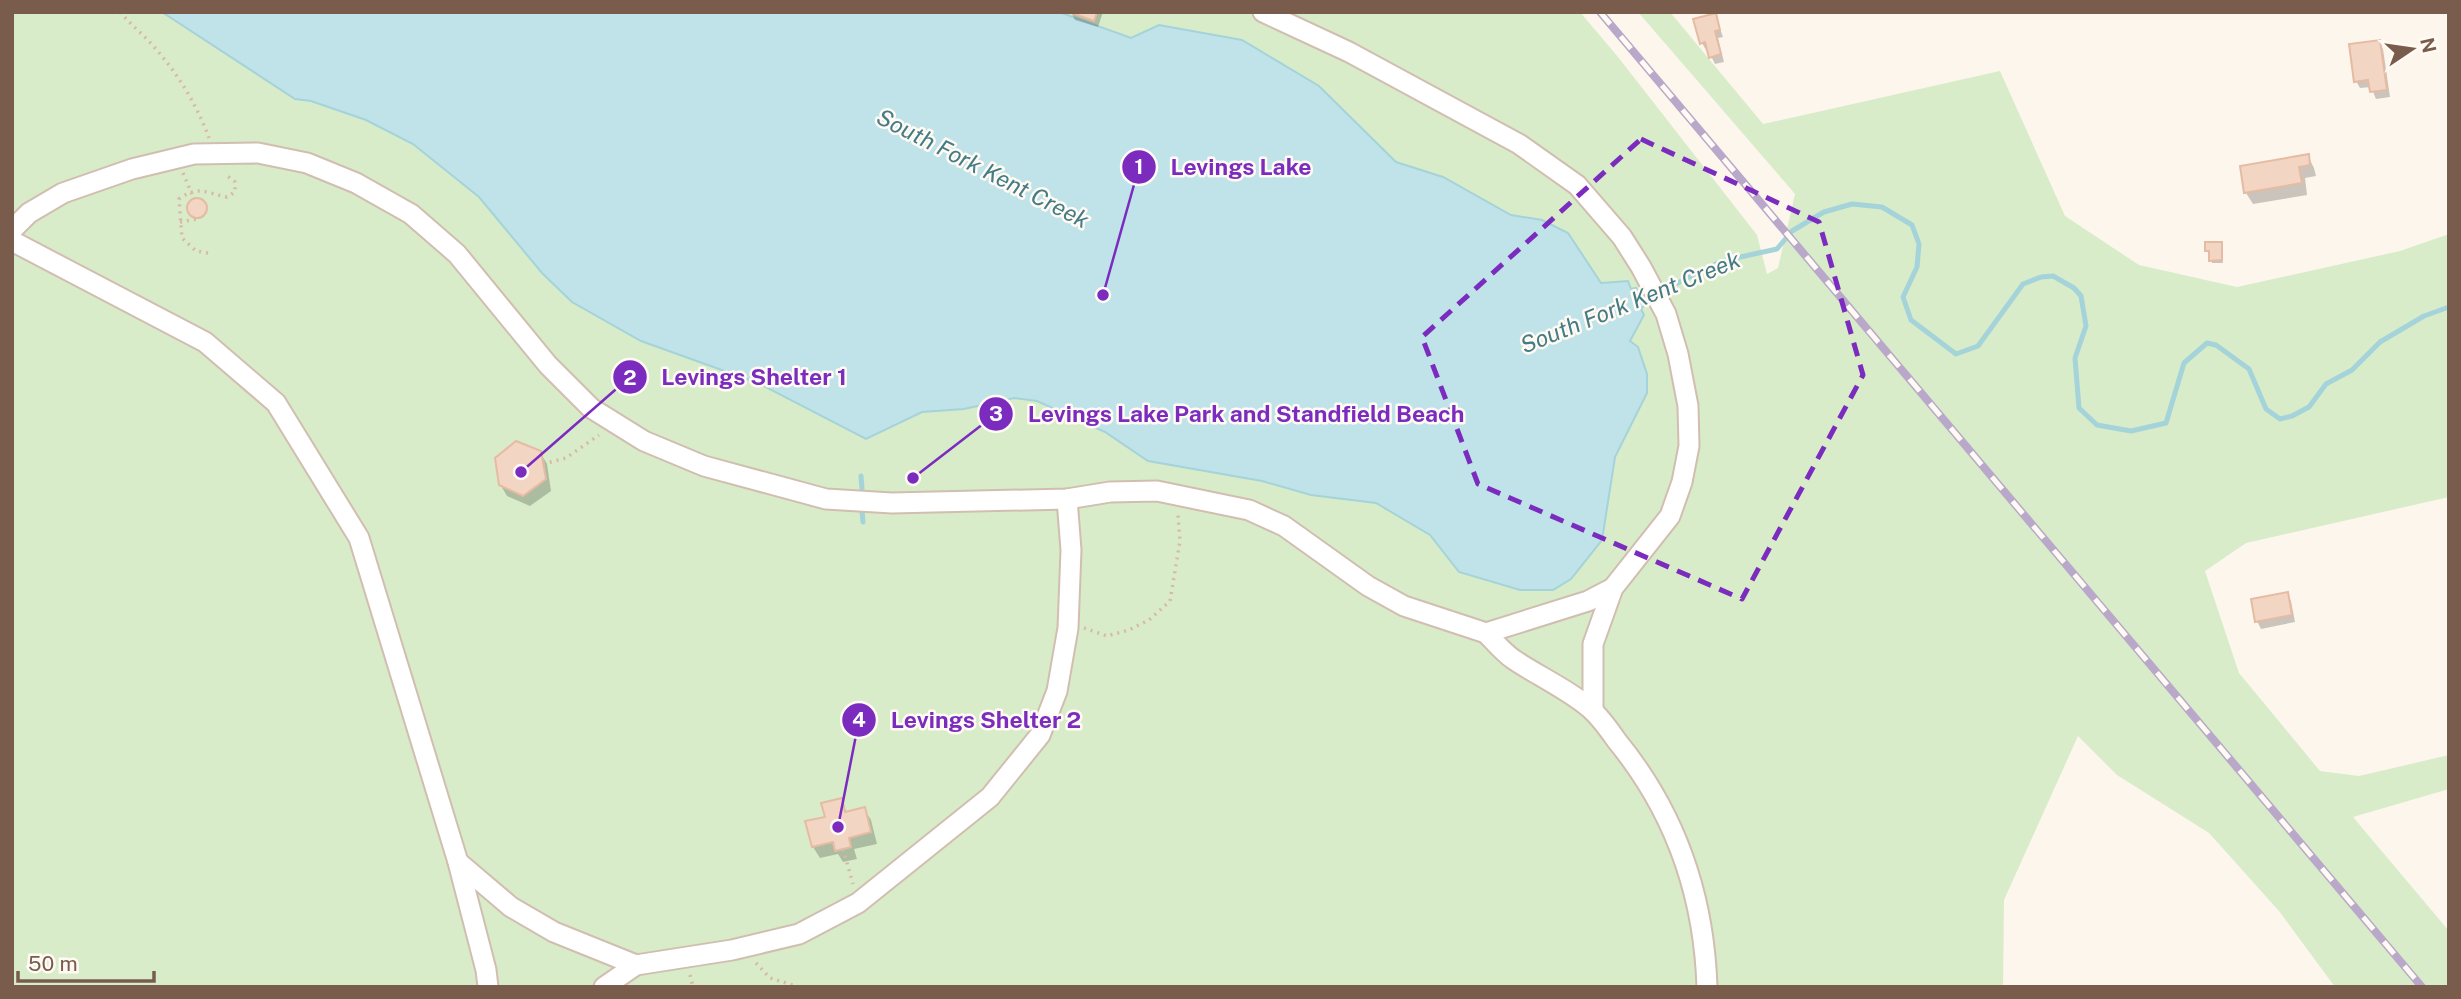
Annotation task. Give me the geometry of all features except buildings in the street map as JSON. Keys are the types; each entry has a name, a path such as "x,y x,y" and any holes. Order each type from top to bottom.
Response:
{"lane":[{"path":"1263,12 1349,52 1519,144 1577,185 1622,237 1666,314 1678,354 1688,406 1689,446 1682,482 1670,516 1613,588 1593,644 1593,710"},
{"path":"12,230 29,213 63,193 132,169 194,154 258,153 307,163 356,183 411,214 457,254 548,365 591,408 644,440 704,466 826,499 892,503 1067,499 1122,492 1157,491 1249,510 1284,526 1368,586 1404,606 1486,633 1510,657 1593,710 1659,799 1680,844 1695,904 1706,964 1707,987"},
{"path":"12,241 205,342 276,403 359,538 458,862 488,987"},
{"path":"604,987 636,965 742,948 799,934 858,903 990,796 1040,734 1057,691 1068,628 1071,550 1067,499"},
{"path":"1486,633 1588,601 1613,588"},
{"path":"458,862 512,907 554,932 636,965"}],"path":[{"path":"120,12 177,75 197,112 214,154 214,164 235,182 235,192 227,197 204,190 190,191 179,199 182,238 196,251 208,253"},
{"path":"179,158 194,199"},
{"path":"180,222 197,219"},
{"path":"543,464 566,458 595,439 613,421"},
{"path":"1076,625 1107,636 1129,630 1149,620 1170,601 1180,541 1177,505 1180,496"},
{"path":"843,849 858,903"},
{"path":"742,948 770,978 799,987"}],"highlighted area":[{"path":"1641,139 1819,222 1863,375 1742,599 1478,484 1422,337"}],"green space":[{"path":"12,12 1580,12 1757,235 1767,274 1778,268 1795,194 1638,12 1670,12 1763,124 2000,71 2065,216 2139,265 2237,287 2400,251 2449,234 2449,497 2246,543 2205,571 2239,673 2320,771 2359,776 2449,755 2449,789 2353,817 2449,931 2449,987 2335,987 2279,911 2209,833 2117,775 2078,736 2004,900 2003,987 12,987"}],"water":[{"path":"162,12 1059,12 1131,38 1159,25 1242,40 1319,86 1396,162 1443,177 1511,215 1542,220 1568,233 1601,283 1628,281 1631,289 1636,288 1645,305 1641,309 1644,315 1630,341 1638,347 1647,374 1647,393 1615,457 1602,540 1571,579 1553,590 1520,590 1459,572 1430,535 1376,503 1311,495 1262,481 1148,461 1105,432 1037,401 1014,398 964,409 922,412 866,439 758,383 641,341 572,302 542,273 479,197 413,144 366,120 311,101 295,99"}],"waterway":[{"name":"South Fork Kent Creek","path":"1637,303 1722,261 1777,249 1792,231 1824,212 1852,204 1882,207 1912,225 1919,244 1917,267 1903,297 1911,320 1956,354 1978,346 2023,284 2041,277 2053,276 2074,288 2081,296 2086,326 2075,358 2079,408 2097,425 2131,431 2166,423 2184,363 2207,343 2216,345 2249,369 2266,409 2280,419 2309,407 2326,384 2352,370 2380,342 2424,316 2449,307"},
{"path":"861,476 862,489"},
{"path":"862,511 863,522"}],"railway":[{"path":"1600,12 2422,987"}],"place":[{"name":"Levings Lake","path":"1103,295"},
{"name":"Levings Shelter 1","path":"521,472"},
{"name":"Levings Lake Park and Standfield Beach","path":"913,478"},
{"name":"Levings Shelter 2","path":"838,827"}]}
